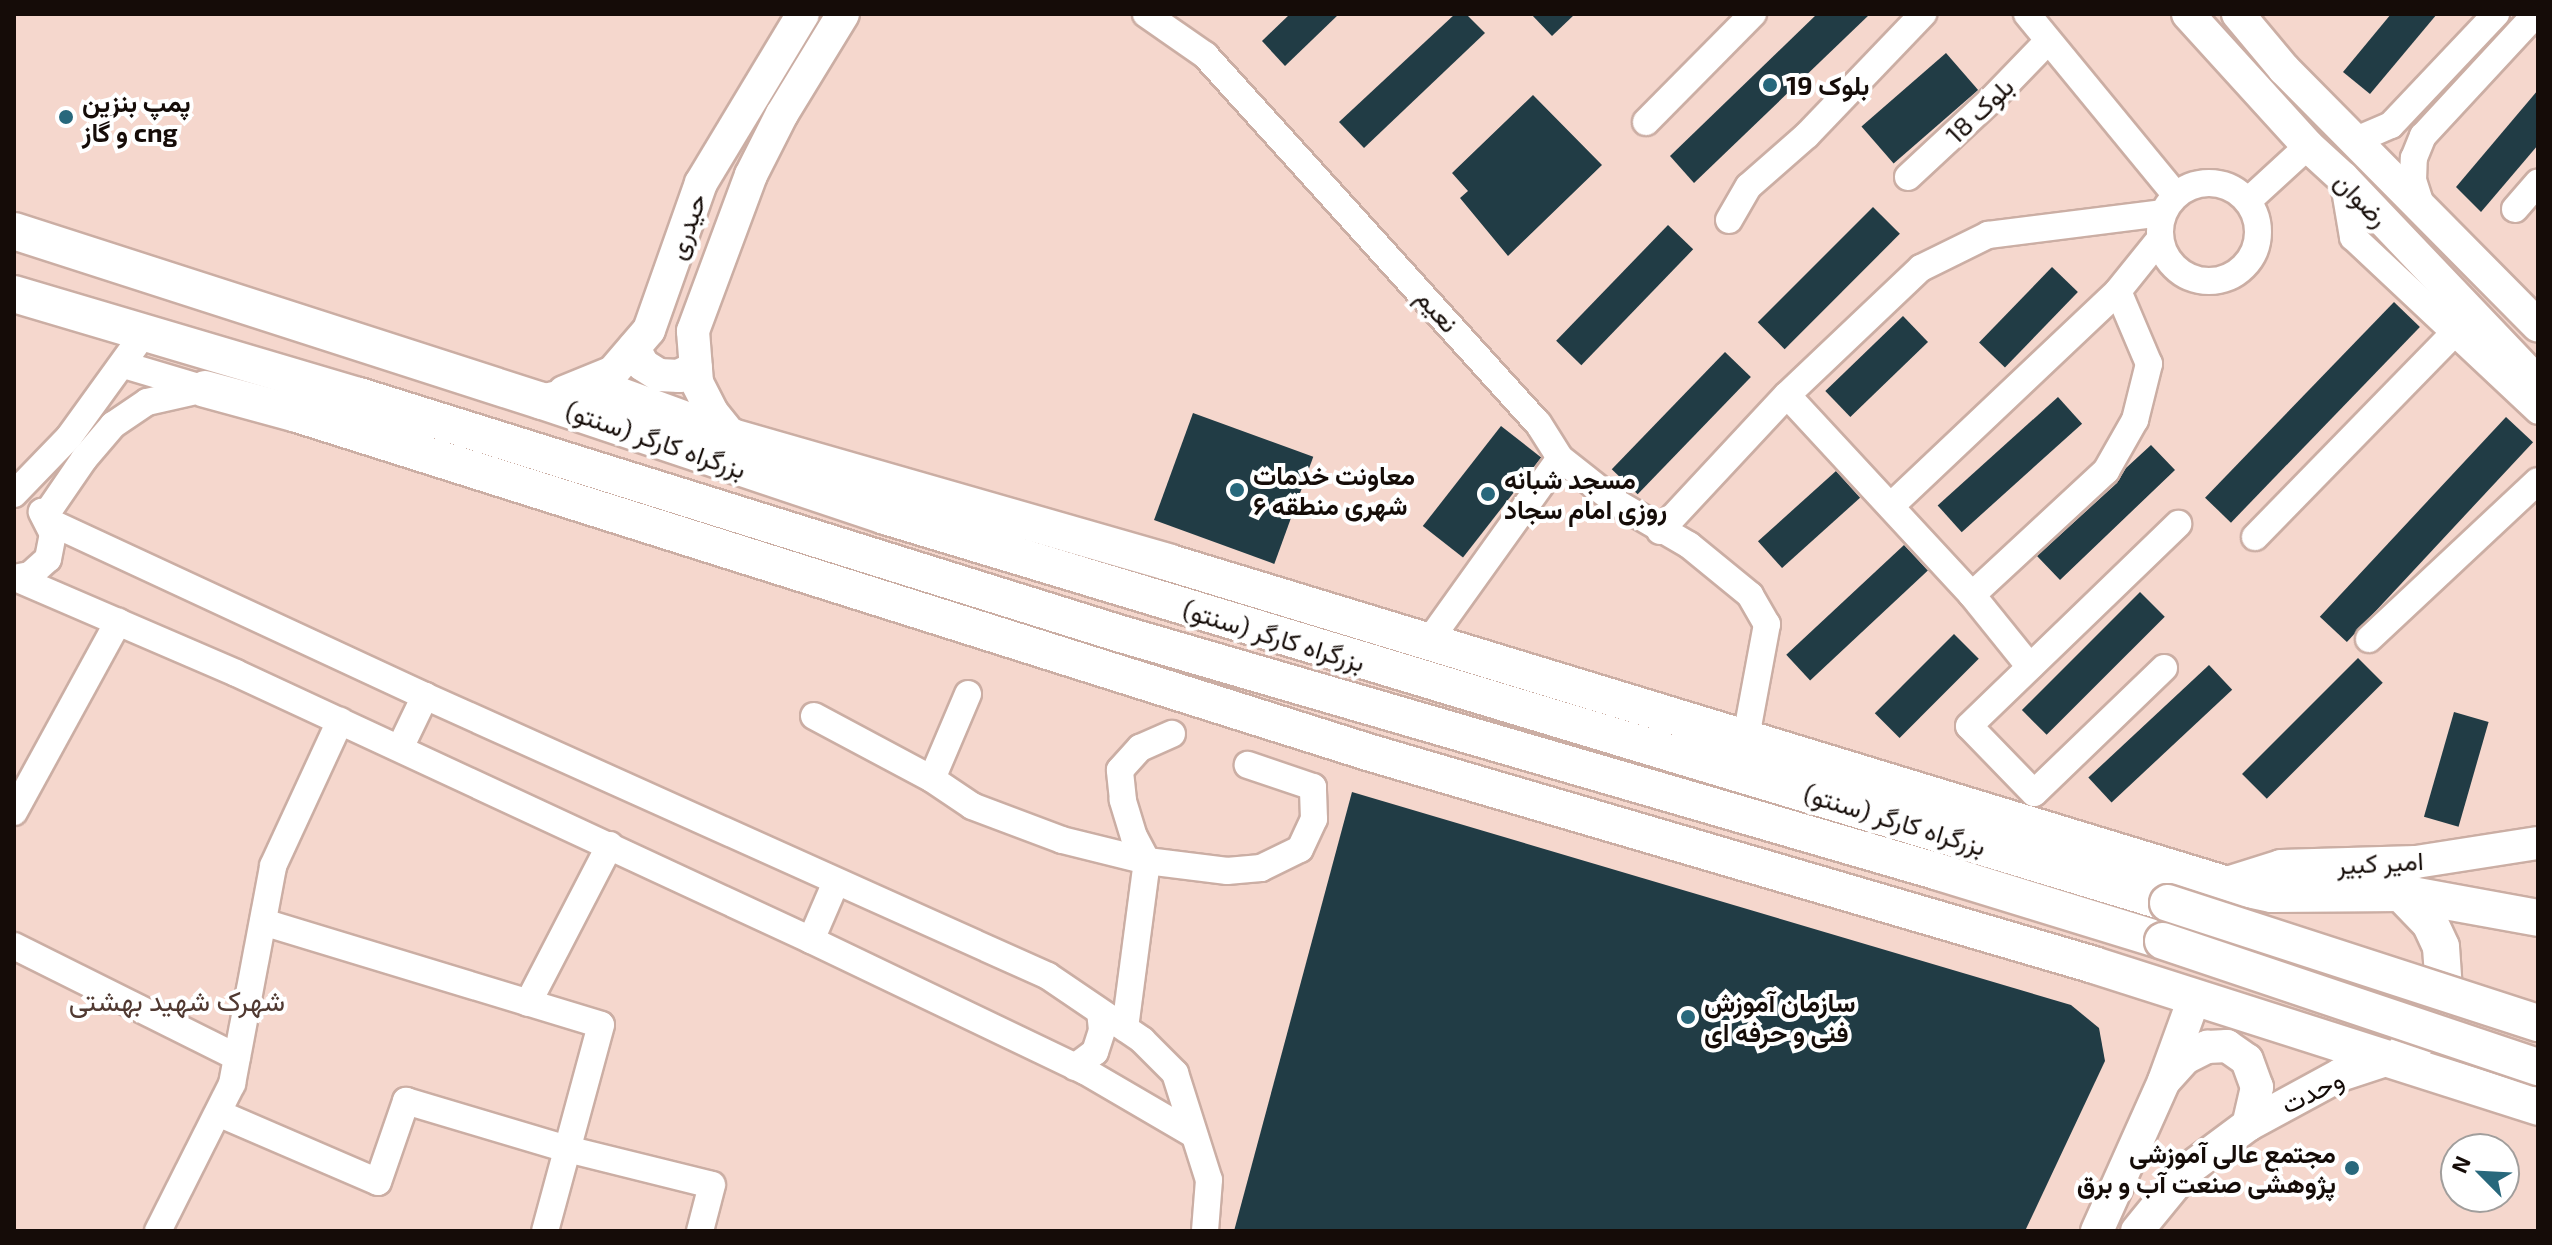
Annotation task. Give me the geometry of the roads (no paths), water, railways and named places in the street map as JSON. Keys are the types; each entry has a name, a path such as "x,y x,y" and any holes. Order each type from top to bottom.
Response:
{"highway":[{"name":"بزرگراه کارگر (سنتو)","path":"14,231 542,401 885,516 1950,835 2538,1023"},
{"name":"بزرگراه کارگر (سنتو)","path":"14,294 359,396 1121,634 1939,872 2209,956 2538,1067"},
{"path":"205,389 297,414 1371,753 2195,996 2538,1107"},
{"path":"542,401 612,393 732,437 1429,641 2224,884 2272,894 2401,893 2538,918"},
{"path":"2195,996 2185,982 2180,961 2184,930 2196,905 2224,884"},
{"path":"2389,1059 2413,1047 2431,1020 2443,979 2441,947 2430,923 2401,893"}],"main road":[{"name":"حیدری","path":"542,401 613,372 649,330 701,183 803,14"},
{"name":"حیدری","path":"732,437 712,412 697,382 693,331 751,175 782,114 843,14"},
{"name":"رضوان","path":"2188,14 2308,146 2343,178 2538,383"},
{"name":"رضوان","path":"2238,14 2284,69 2538,326"},
{"path":"634,348 643,365 659,375 679,376 696,367"},
{"name":"امیر کبیر","path":"2224,884 2281,866 2416,862 2538,843"},
{"path":"2097,1231 2164,1081 2195,996"},
{"path":"2164,1081 2185,1058 2207,1047 2227,1046 2247,1060 2257,1087 2248,1125"},
{"name":"وحدت","path":"2137,1231 2186,1171 2248,1125 2340,1075 2389,1059"}],"street":[{"name":"نعیم","path":"1146,14 1205,55 1538,423 1560,458 1617,503 1660,531 1689,545 1750,595 1767,624 1746,737"},
{"path":"1646,122 1753,14"},
{"path":"1729,220 1749,186 1807,135 1923,14"},
{"path":"2027,14 2169,204"},
{"path":"2354,141 2391,125 2496,14"},
{"path":"2422,208 2413,181 2414,158 2423,136 2536,14"},
{"name":"بلوک 18","path":"1908,177 1991,100 2047,42"},
{"path":"2249,200 2308,146"},
{"path":"2343,178 2353,237 2538,411"},
{"path":"1660,531 1787,395 1921,268 1988,235 2169,204 2200,182 2227,184 2249,200 2260,228 2252,258 2230,278 2199,282 2172,267 2159,240"},
{"path":"2515,209 2538,183"},
{"path":"1892,505 2118,291 2159,240 2169,204"},
{"path":"1972,595 2106,471 2135,420 2149,364 2118,291"},
{"path":"2255,537 2456,331"},
{"path":"14,494 69,437 145,332"},
{"path":"124,365 205,389"},
{"path":"16,578 41,569 48,559 53,547 47,519 84,459 113,425 147,402 205,389"},
{"path":"1787,395 1892,505 1972,595 2030,667"},
{"path":"1429,641 1560,458"},
{"path":"2369,639 2538,481"},
{"path":"14,501 32,505 47,519 425,696 1048,976 1142,1040 1175,1073 1191,1133 1209,1180 1205,1231"},
{"path":"2164,668 2034,793 1969,726 2178,524"},
{"path":"16,578 340,721 610,845 1075,1067 1191,1133"},
{"path":"14,812 118,622"},
{"path":"932,779 968,694"},
{"path":"400,748 425,696"},
{"path":"814,716 932,779 972,806 1062,840 1147,861 1227,871 1261,868 1300,849 1314,819 1313,787 1248,765"},
{"path":"158,1231 232,1084 273,866 340,721"},
{"path":"1125,1028 1147,861 1134,837 1123,800 1120,770 1140,748 1172,734"},
{"path":"528,1003 610,845"},
{"path":"811,940 836,882"},
{"path":"263,922 601,1025 545,1231"},
{"path":"14,946 237,1057"},
{"path":"1075,1067 1095,1052 1102,1030 1100,1012"},
{"path":"218,1113 378,1182 406,1101 567,1149 712,1185 700,1231"}],"place":[{"name":"بلوک 19","path":"1770,85"},
{"name":"پمپ بنزین و گاز cng","path":"66,117"},
{"name":"معاونت خدمات شهری منطقه ۶","path":"1237,490"},
{"name":"مسجد شبانه روزی امام سجاد","path":"1488,494"},
{"name":"سازمان آموزش فنی و حرفه ای","path":"1688,1017"},
{"name":"مجتمع عالی آموزشی پژوهشی صنعت آب و برق","path":"2352,1168"}],"district":[{"name":"شهرک شهید بهشتی","path":"177,1000"}]}
